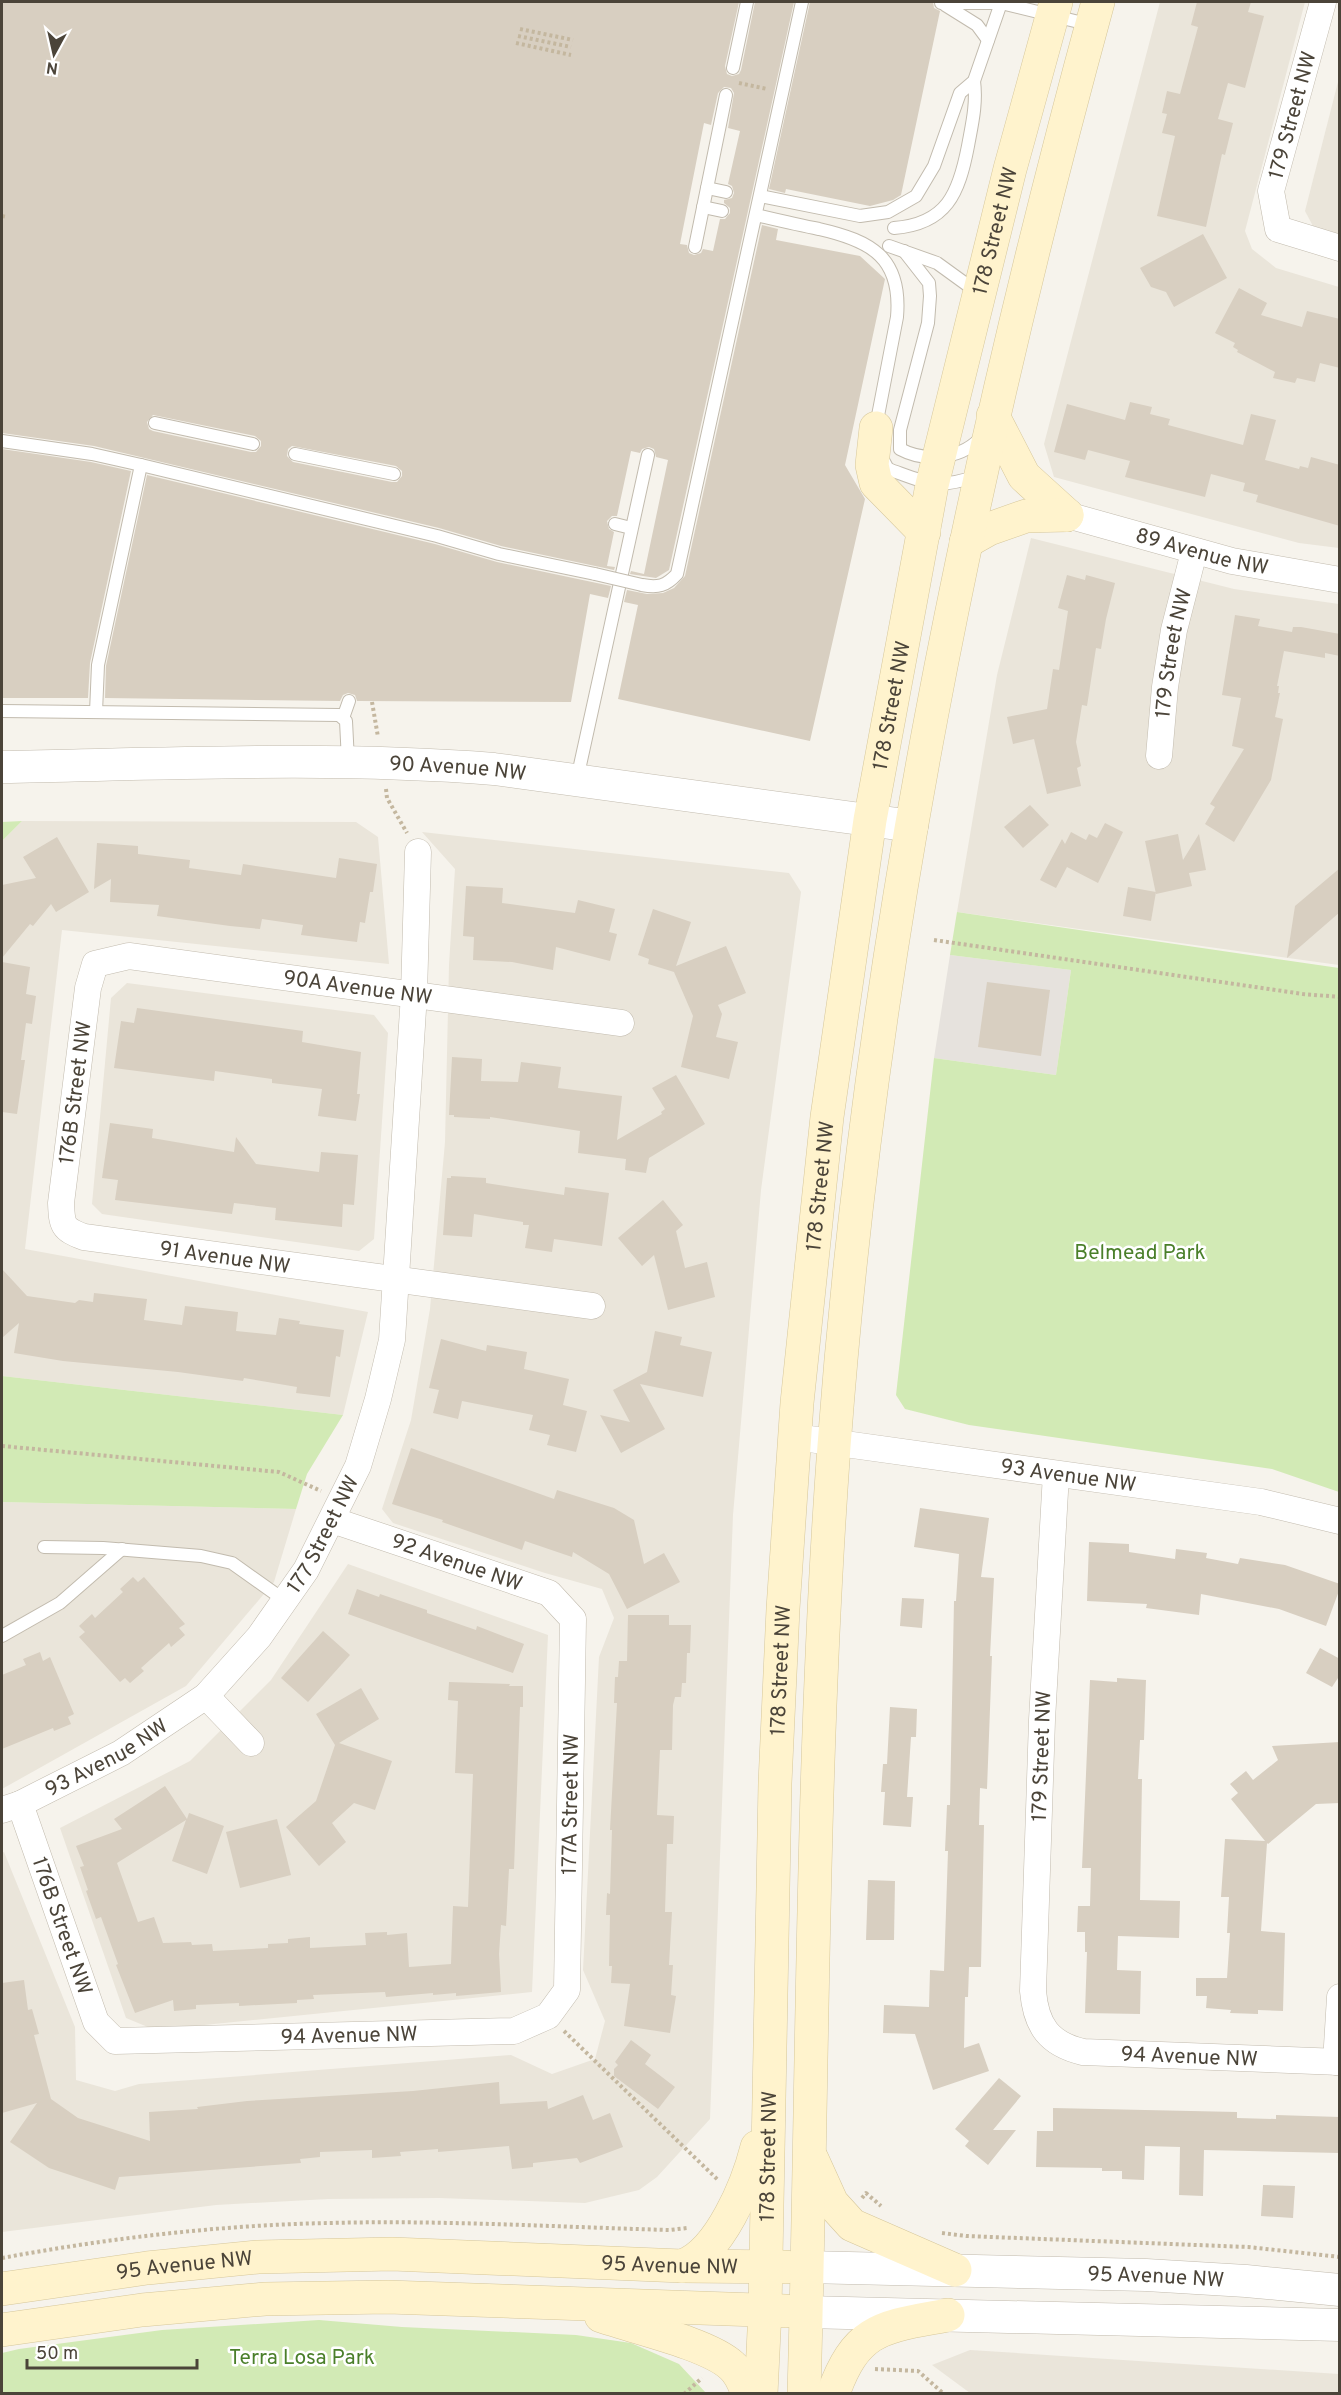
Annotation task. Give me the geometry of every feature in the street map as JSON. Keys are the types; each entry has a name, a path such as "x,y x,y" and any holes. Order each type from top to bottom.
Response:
{"main road":[{"name":"178 Street NW","path":"761,2394 765,2310 776,1772 783,1609 811,1254 827,1117 870,820 935,471 1054,8"},
{"name":"178 Street NW","path":"804,2394 817,1786 835,1442 868,1120 912,826 966,542 1012,333 1095,13"},
{"path":"993,416 1024,476 1067,515"},
{"path":"876,428 872,465 876,483 924,532"},
{"path":"966,542 989,529 1026,516 1067,515"},
{"path":"682,2266 705,2250 731,2214 746,2183 768,2108"},
{"path":"809,2149 827,2194 852,2225 955,2270"},
{"name":"95 Avenue NW","path":"2,2289 147,2268 258,2257 392,2254 682,2266 806,2267"},
{"name":"95 Avenue NW","path":"2,2330 142,2310 265,2300 388,2297 806,2312"},
{"path":"566,2303 720,2357 741,2377 748,2394"},
{"path":"832,2394 850,2355 874,2333 890,2326 948,2315"}],"street":[{"name":"179 Street NW","path":"1323,2 1272,191 1278,229 1340,248"},
{"name":"89 Avenue NW","path":"1067,515 1194,552 1273,569 1340,580"},
{"name":"179 Street NW","path":"1159,756 1165,687 1174,630 1194,552"},
{"name":"90 Avenue NW","path":"2,767 348,762 429,764 494,769 912,826"},
{"name":"177 Street NW","path":"206,1696 259,1637 306,1570 358,1466 378,1399 392,1340 414,994 418,852"},
{"name":"90A Avenue NW","path":"94,964 129,956 621,1023"},
{"name":"176B Street NW","path":"62,1221 61,1203 87,999 94,964"},
{"name":"91 Avenue NW","path":"62,1221 68,1231 84,1237 395,1280"},
{"path":"395,1280 592,1306"},
{"name":"93 Avenue NW","path":"795,1437 1261,1502 1340,1521"},
{"name":"179 Street NW","path":"1047,2035 1037,2013 1033,1991 1042,1720 1056,1474"},
{"name":"92 Avenue NW","path":"337,1510 549,1593 573,1620"},
{"name":"177A Street NW","path":"548,2016 567,1990 573,1620"},
{"name":"93 Avenue NW","path":"11,1807 121,1753 206,1696"},
{"path":"206,1696 251,1743"},
{"name":"176B Street NW","path":"11,1807 96,2022 115,2041"},
{"name":"94 Avenue NW","path":"1047,2035 1069,2049 1083,2052 1338,2062 1340,1997"},
{"name":"94 Avenue NW","path":"115,2041 514,2031 548,2016"},
{"name":"95 Avenue NW","path":"806,2267 1146,2275 1340,2290"},
{"name":"95 Avenue NW","path":"806,2312 1340,2325"}],"lane":[{"path":"733,68 747,2"},
{"path":"2,441 92,454 141,465 437,536 499,554 642,585 659,587 667,584 677,574 802,2"},
{"path":"988,40 977,25 941,3 1001,3 1095,13"},
{"path":"894,228 911,227 926,222 946,206 957,190 974,120 976,96 974,81 1001,3"},
{"path":"760,196 860,216 881,214 905,204 916,196 926,183 960,93 974,81"},
{"path":"695,247 726,95"},
{"path":"707,188 726,192"},
{"path":"703,207 722,211"},
{"path":"756,215 835,232 863,242 875,250 893,273 899,300 876,428 878,451 888,469 935,471 978,442 987,431 993,416"},
{"path":"889,246 936,263 979,294"},
{"path":"904,251 929,283 930,296 928,323 903,414 898,445 900,449 912,454 956,483 980,475"},
{"path":"155,423 253,444"},
{"path":"295,454 394,474"},
{"path":"577,780 648,455"},
{"path":"96,712 98,665 141,465"},
{"path":"615,524 631,528"},
{"path":"322,714 328,701"},
{"path":"348,762 346,727 343,718 349,701"},
{"path":"2,711 322,714 339,715 343,718"},
{"path":"44,1547 122,1549 201,1556 232,1563 284,1600"},
{"path":"2,1636 60,1603 122,1549"}],"path":[{"path":"520,29 573,40"},
{"path":"518,36 572,47"},
{"path":"516,43 570,55"},
{"path":"934,940 1303,994 1340,997"},
{"path":"2,1446 279,1472 337,1510"},
{"path":"548,2016 718,2180"},
{"path":"866,2193 883,2207"},
{"path":"939,2232 966,2236 1248,2247 1340,2256"},
{"path":"874,2369 918,2372 944,2394"},
{"path":"684,2394 693,2386"}],"shaded area":[{"path":"1160,2 1305,2 1245,231 1252,249 1276,268 1339,287 1339,548 1299,543 1054,477 1044,444"},
{"path":"1339,78 1339,235 1314,228 1305,211"},
{"path":"1031,538 1234,589 1339,604 1339,965 957,912 997,675"},
{"path":"22,821 356,822 378,837 389,964 62,930 25,1249 368,1312 343,1415 2,1376 2,841"},
{"path":"422,832 789,873 801,892 761,1190 733,1515 710,2119 657,2177 639,2190 585,2203 439,2198 328,2199 216,2205 2,2232 2,1853 4,1852 75,2027 76,2080 115,2091 139,2084 511,2055 552,2074 595,2059 605,2021 583,1970 599,1657 614,1618 602,1589 545,1573 393,1523 382,1509 411,1420 430,1309 445,1142 449,965 455,869"},
{"path":"950,955 1071,970 1056,1075 934,1058"},
{"path":"127,983 374,1015 388,1033 374,1239 359,1251 102,1214 92,1204 111,998"},
{"path":"2,1502 296,1509 274,1582 186,1686 2,1789"},
{"path":"348,1564 548,1635 532,1992 155,2030 126,2018 60,1828 190,1761 271,1680"},
{"path":"970,2350 1339,2374 1339,2393 970,2393 932,2365"}],"green space":[{"path":"22,821 2,841 2,822"},
{"name":"Belmead Park","path":"957,912 1339,968 1339,1492 1272,1469 969,1425 905,1409 896,1395 934,1058 1056,1075 1071,970 950,955"},
{"path":"2,1376 343,1415 307,1474 296,1509 2,1502"},
{"name":"Terra Losa Park","path":"319,2320 402,2327 576,2335 631,2343 679,2364 706,2393 2,2393 2,2353 19,2349 162,2330"}],"building":[{"path":"2,2 739,2 725,66 727,74 732,76 739,74 741,70 755,2 794,2 669,570 656,578 630,574 631,571 644,574 668,460 656,457 654,449 649,447 642,449 640,453 631,451 617,516 612,516 607,521 609,529 614,532 607,566 615,567 614,570 501,546 439,528 94,446 2,433","holes":["724,87 731,88 734,93 728,128 740,131 728,184 732,186 734,193 732,198 724,200 730,208 730,213 725,219 720,219 713,251 703,249 701,253 694,255 689,253 687,245 680,244 704,123 711,125 718,93","153,415 255,436 261,441 261,446 256,452 251,452 153,431 149,429 147,422","292,446 396,466 402,471 402,476 397,482 392,482 293,462 287,456 288,449"]},
{"path":"810,2 933,2 934,8 940,11 901,195 893,200 870,206 786,189 785,193 769,189"},
{"path":"1197,2 1251,2 1248,12 1264,16 1245,88 1228,83 1218,119 1233,123 1225,155 1222,154 1206,227 1157,216 1175,136 1162,133 1167,114 1162,113 1167,91 1180,94 1198,27 1191,25"},
{"path":"762,225 778,229 776,240 860,256 885,279 845,465 865,499 810,741 618,699 638,605 624,602 627,590 647,594 663,593 674,588 685,576"},
{"path":"1203,234 1227,278 1174,307 1166,292 1151,287 1140,268"},
{"path":"1239,288 1267,303 1261,315 1302,327 1307,311 1340,319 1340,368 1320,363 1315,382 1297,378 1295,383 1273,378 1275,372 1237,352 1238,350 1233,347 1235,343 1215,333"},
{"path":"1130,402 1152,407 1150,414 1170,419 1168,425 1243,445 1251,414 1276,420 1265,460 1299,469 1300,466 1308,468 1311,457 1340,465 1340,526 1256,502 1258,495 1243,491 1245,483 1211,474 1205,497 1125,477 1130,461 1088,450 1085,460 1054,452 1067,404 1125,420"},
{"path":"2,449 91,462 131,471 90,663 88,698 2,698"},
{"path":"147,475 435,544 497,562 611,586 608,598 590,594 571,702 357,701 355,695 348,693 343,695 340,701 105,698 106,666"},
{"path":"1067,575 1085,580 1086,575 1115,583 1101,649 1096,648 1087,706 1082,705 1076,742 1081,766 1077,768 1081,786 1047,794 1034,739 1013,744 1007,717 1047,709 1053,669 1059,670 1068,611 1058,608"},
{"path":"1235,615 1260,619 1258,626 1292,632 1293,627 1301,627 1340,634 1340,656 1325,653 1325,658 1284,651 1277,686 1279,686 1278,693 1280,693 1275,717 1283,719 1271,780 1234,842 1205,824 1215,807 1210,804 1244,749 1232,746 1241,698 1222,695"},
{"path":"1030,805 1049,825 1023,848 1004,827"},
{"path":"1105,823 1123,832 1098,883 1067,867 1056,888 1040,880 1062,839 1065,844 1071,832 1086,840 1089,834 1097,838"},
{"path":"1178,834 1183,860 1199,834 1206,870 1189,873 1192,886 1156,894 1145,841"},
{"path":"57,837 89,892 56,912 51,904 33,926 30,924 2,958 2,885 36,878 23,857"},
{"path":"97,843 138,846 138,854 190,860 189,868 241,875 243,864 336,878 339,858 377,864 373,892 370,892 365,923 360,922 357,942 301,935 303,925 262,919 260,929 230,926 157,916 159,905 110,902 111,879 94,889"},
{"path":"1340,868 1340,912 1287,958 1295,906"},
{"path":"466,886 503,888 502,903 575,913 578,900 615,909 609,932 617,934 610,961 556,947 553,970 512,962 473,960 474,937 463,936"},
{"path":"1128,887 1156,892 1151,921 1123,916"},
{"path":"653,909 691,922 676,966 726,946 746,993 718,1005 722,1014 716,1037 738,1042 729,1079 681,1067 693,1016 674,972 648,964 649,959 638,955"},
{"path":"2,962 30,967 26,994 36,996 32,1024 26,1023 21,1060 25,1060 17,1114 2,1112"},
{"path":"987,982 1050,990 1041,1056 978,1047"},
{"path":"137,1008 303,1031 302,1042 361,1052 357,1094 360,1094 356,1121 318,1116 322,1089 272,1083 272,1079 215,1071 214,1081 114,1068 121,1021 134,1023"},
{"path":"452,1057 482,1059 481,1081 518,1082 521,1062 561,1067 558,1088 622,1096 617,1140 662,1114 661,1112 665,1109 652,1088 676,1075 705,1124 649,1158 646,1173 625,1170 626,1159 578,1153 580,1131 490,1117 490,1119 449,1115"},
{"path":"110,1123 153,1129 152,1138 234,1152 236,1137 256,1164 319,1172 321,1152 358,1155 354,1205 343,1204 342,1227 275,1220 276,1208 234,1203 232,1214 115,1200 118,1180 102,1178"},
{"path":"451,1176 486,1178 486,1183 564,1195 565,1187 609,1193 602,1246 554,1239 552,1252 525,1248 529,1225 474,1214 472,1237 443,1235 447,1178"},
{"path":"663,1200 683,1225 676,1231 685,1268 707,1262 715,1297 668,1310 654,1255 642,1266 618,1238"},
{"path":"2,1269 27,1296 75,1303 79,1300 93,1302 94,1293 147,1299 144,1320 182,1325 185,1306 238,1312 236,1331 276,1335 279,1318 300,1321 299,1324 344,1330 340,1357 336,1356 330,1397 296,1393 297,1387 244,1378 243,1381 63,1361 14,1353 19,1323 2,1338"},
{"path":"655,1331 682,1337 680,1345 712,1352 703,1397 640,1384 665,1429 621,1453 600,1415 630,1422 613,1390 647,1372"},
{"path":"441,1339 486,1351 487,1345 527,1352 524,1369 569,1379 563,1405 587,1411 576,1452 547,1445 550,1435 529,1430 533,1415 462,1401 458,1419 433,1413 439,1390 429,1388"},
{"path":"411,1448 554,1499 557,1490 614,1508 634,1520 644,1564 664,1553 680,1582 627,1609 609,1574 573,1552 572,1557 525,1541 522,1550 442,1522 443,1520 392,1504"},
{"path":"920,1508 989,1518 981,1577 994,1578 987,1789 980,1788 979,1825 984,1825 981,1967 969,1967 968,1997 965,1997 964,2048 979,2043 989,2071 933,2090 915,2034 883,2033 884,2005 929,2007 930,1970 944,1971 948,1851 945,1851 947,1805 950,1805 954,1601 956,1601 959,1554 914,1547"},
{"path":"1089,1542 1129,1544 1129,1552 1175,1559 1176,1549 1207,1553 1206,1558 1238,1564 1240,1558 1285,1565 1340,1584 1340,1588 1326,1626 1279,1609 1201,1594 1199,1615 1146,1608 1147,1604 1087,1601"},
{"path":"133,1577 138,1582 144,1577 185,1624 179,1628 185,1635 171,1647 169,1643 141,1668 144,1671 130,1683 125,1678 120,1682 79,1637 85,1632 79,1626 92,1614 95,1618 123,1592 120,1589"},
{"path":"357,1589 379,1597 380,1594 427,1610 427,1613 476,1630 477,1626 524,1644 513,1673 348,1614"},
{"path":"902,1598 924,1599 922,1628 900,1626"},
{"path":"628,1615 669,1615 669,1625 691,1625 686,1683 682,1683 681,1697 675,1697 673,1705 672,1750 660,1750 657,1815 674,1816 673,1844 667,1844 665,1912 672,1912 669,1965 673,1965 671,1995 676,1996 670,2033 624,2026 630,1984 611,1983 612,1966 609,1966 610,1915 606,1915 607,1893 610,1894 612,1830 610,1830 617,1703 614,1703 615,1677 618,1677 619,1661 627,1661"},
{"path":"323,1631 350,1655 308,1702 281,1678"},
{"path":"1320,1648 1340,1659 1340,1675 1332,1687 1306,1673"},
{"path":"40,1652 43,1661 50,1657 74,1714 68,1717 71,1724 54,1731 53,1728 2,1749 2,1675 26,1665 23,1659"},
{"path":"1117,1678 1146,1680 1144,1740 1140,1740 1138,1779 1142,1779 1140,1900 1180,1901 1179,1938 1118,1936 1117,1970 1141,1971 1140,2014 1085,2013 1087,1952 1085,1952 1085,1932 1077,1932 1078,1906 1090,1906 1091,1868 1082,1868 1090,1680 1117,1682"},
{"path":"449,1682 523,1686 523,1707 520,1707 514,1869 509,1869 506,1926 501,1925 499,1954 501,1992 456,1996 456,1993 433,1995 433,1993 386,1997 385,1992 313,1995 314,1999 297,2000 297,2003 239,2006 239,2003 196,2005 196,2009 174,2011 173,2000 135,2013 116,1965 118,1964 101,1917 96,1919 86,1891 88,1890 80,1867 84,1866 76,1846 122,1829 114,1819 165,1786 187,1819 189,1813 224,1826 207,1874 172,1861 186,1820 117,1863 138,1922 154,1917 163,1943 212,1944 213,1951 268,1948 268,1944 288,1943 288,1939 310,1937 310,1948 366,1945 365,1933 387,1932 387,1935 407,1933 409,1967 451,1964 453,1906 468,1907 473,1774 455,1773 458,1701 448,1700"},
{"path":"361,1688 379,1719 339,1743 392,1761 375,1810 354,1803 332,1823 346,1842 319,1866 286,1827 316,1801 335,1745 316,1714"},
{"path":"890,1707 917,1709 916,1737 911,1737 907,1797 913,1797 911,1827 883,1825 885,1792 881,1792 883,1764 887,1764"},
{"path":"1340,1742 1340,1803 1316,1804 1267,1843 1261,1931 1285,1933 1283,2011 1258,2010 1258,2014 1230,2013 1231,2010 1206,2008 1207,1996 1196,1996 1196,1978 1227,1978 1230,1933 1227,1933 1229,1897 1221,1897 1225,1839 1265,1841 1231,1799 1238,1793 1230,1784 1246,1771 1253,1780 1278,1760 1272,1746"},
{"path":"277,1819 291,1875 240,1888 226,1832"},
{"path":"868,1880 895,1881 894,1940 866,1940"},
{"path":"24,1980 28,2010 32,2009 39,2034 34,2035 51,2099 78,2118 150,2141 149,2112 198,2109 197,2107 247,2101 413,2091 499,2082 500,2104 547,2101 548,2109 583,2095 593,2120 610,2113 623,2147 580,2163 577,2158 533,2163 533,2167 512,2169 509,2146 438,2152 438,2149 400,2152 401,2156 372,2158 372,2150 320,2152 320,2157 300,2159 301,2163 119,2177 115,2190 49,2168 10,2142 37,2103 2,2113 2,1983"},
{"path":"631,2040 651,2055 645,2064 675,2087 658,2109 614,2076 614,2069 618,2065 615,2062"},
{"path":"999,2078 1021,2096 993,2130 1016,2130 988,2165 965,2146 969,2141 955,2129"},
{"path":"1053,2108 1237,2112 1237,2118 1276,2119 1276,2115 1340,2117 1340,2153 1204,2150 1203,2196 1179,2195 1180,2147 1145,2146 1144,2180 1122,2179 1122,2171 1102,2171 1102,2168 1036,2167 1037,2131 1053,2131"},
{"path":"1263,2185 1295,2186 1293,2218 1261,2216"}]}
